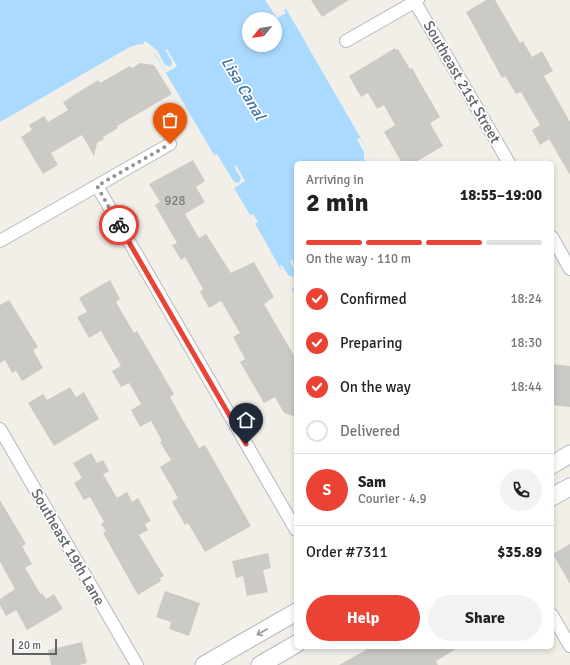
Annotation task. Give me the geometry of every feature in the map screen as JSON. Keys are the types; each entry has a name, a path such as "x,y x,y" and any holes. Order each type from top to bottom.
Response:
{"main road":[{"path":"554,464 570,454"},
{"path":"554,496 570,487"},
{"path":"204,665 294,613"},
{"path":"260,665 294,645"}],"street":[{"path":"346,41 416,1"},
{"name":"Southeast 21st Street","path":"416,1 508,161"},
{"path":"0,241 170,144"},
{"path":"97,186 294,527"},
{"path":"554,241 570,269"},
{"name":"Southeast 19th Lane","path":"0,429 137,665"},
{"path":"554,618 570,646"}],"water":[{"name":"Lisa Canal","path":"0,0 281,0 374,161 294,161 294,293 265,241 154,53 145,45 136,45 128,48 0,122"}],"pier":[{"path":"265,0 281,0 286,9 284,10 286,13 282,15 282,12 273,12"},
{"path":"145,41 157,50 165,65 171,67 172,61 165,50 167,49 177,66 166,73 155,53 153,55 150,50 142,46"},
{"path":"360,138 374,161 366,161 364,159 364,152 357,139"},
{"path":"206,142 214,155 217,154 234,182 239,183 241,178 234,167 236,165 245,181 234,188 250,215 253,214 258,222 255,224 265,241 263,242 204,143"},
{"path":"292,260 294,264 294,269 290,261"},
{"path":"282,265 288,275 293,277 294,274 294,286 292,289 294,296 280,271 280,266"}],"building":[{"path":"311,0 349,0 322,17"},
{"path":"486,0 495,0 520,43 523,41 532,57 542,51 553,71 544,76 570,122 570,175 549,139 540,145 532,130 540,125 521,92 516,94 505,76 502,78 466,12"},
{"path":"395,48 396,50 398,49 410,69 412,68 440,117 430,123 443,146 417,161 401,161 384,132 395,125 384,105 377,109 368,93 361,97 349,76"},
{"path":"140,63 154,65 172,94 117,126 118,128 103,137 104,139 97,143 94,156 82,135 51,153 58,165 43,174 21,137 32,130 29,125 44,116 48,122 68,110 63,102 77,93 98,80 100,83 130,66 132,68"},
{"path":"193,160 205,181 196,187 205,202 185,214 199,238 206,234 231,273 254,262 274,297 264,304 294,356 294,416 284,413 275,397 264,403 240,362 245,359 233,337 240,333 221,301 209,308 200,292 203,289 185,257 181,260 172,245 177,243 155,205 160,202 149,184"},
{"path":"110,280 120,299 116,302 134,333 137,331 174,394 170,397 180,415 199,448 205,445 251,526 205,552 188,523 185,525 172,502 178,498 160,467 171,460 160,442 162,441 151,421 140,427 131,410 141,404 129,383 121,387 112,371 121,366 101,331 89,338 77,317 87,312 79,298"},
{"path":"9,300 38,347 33,350 43,368 22,381 16,371 12,373 5,360 0,363 0,305"},
{"path":"554,364 570,366 570,407 554,405"},
{"path":"70,387 76,397 84,392 99,419 54,446 28,403 43,394 47,400"},
{"path":"91,453 97,463 103,460 109,471 103,474 117,498 127,492 132,502 138,498 151,521 145,524 148,530 139,535 164,576 160,578 161,581 138,595 103,533 106,531 101,524 104,522 90,497 84,500 74,483 82,478 73,463"},
{"path":"0,500 26,544 22,546 32,564 25,568 41,595 42,593 46,599 54,594 63,609 27,630 16,610 6,616 0,605 0,599 15,589 0,562"},
{"path":"570,544 570,584 554,556 554,553"},
{"path":"268,553 271,568 263,570 268,592 247,596 243,576 236,578 232,561"},
{"path":"165,591 200,603 189,636 169,629 171,622 156,617"},
{"path":"82,642 87,663 79,665 51,665 48,650"},
{"path":"367,649 456,649 436,661 438,665 339,665"}],"way so far":[{"path":"119,225 97,186 170,144"}],"route":[{"path":"119,225 246,444"}]}
